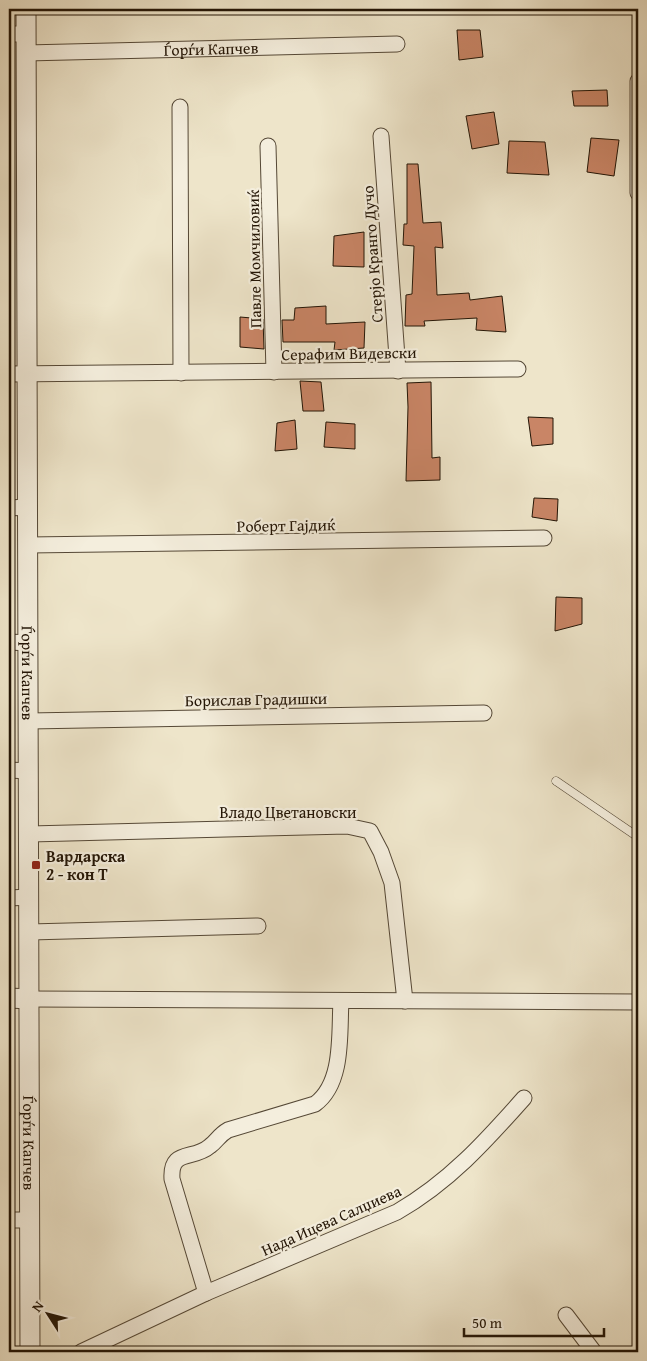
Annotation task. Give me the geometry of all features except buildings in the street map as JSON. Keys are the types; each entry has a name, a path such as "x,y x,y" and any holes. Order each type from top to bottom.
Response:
{"street":[{"name":"Ѓорѓи Капчев","path":"26,9 20,40 28,374 30,1352"},
{"name":"Ѓорѓи Капчев","path":"20,40 397,44"},
{"path":"638,81 638,193"},
{"path":"180,107 181,373"},
{"name":"Стерјо Кранго Дучо","path":"381,136 398,370"},
{"name":"Павле Момчиловиќ","path":"268,146 274,372"},
{"name":"Серафим Видевски","path":"9,374 518,369"},
{"path":"9,508 28,507"},
{"name":"Роберт Гајдиќ","path":"28,546 544,538"},
{"path":"9,642 29,643"},
{"name":"Борислав Градишки","path":"29,721 484,713"},
{"path":"9,770 29,770"},
{"name":"Владо Цветановски","path":"30,834 346,826 370,831 381,852 392,883 405,1001"},
{"path":"9,898 30,897"},
{"path":"30,932 258,926"},
{"path":"9,998 638,1002"},
{"path":"206,1293 172,1180 171,1168 178,1158 202,1151 211,1146 218,1135 228,1130 315,1104 321,1100 332,1080 336,1066 341,1001"},
{"name":"Нада Ицева Салџиева","path":"81,1352 206,1293 397,1212 426,1195 477,1151 524,1098"},
{"path":"9,1220 30,1220"},
{"path":"566,1315 594,1352"}],"lane":[{"path":"556,781 638,837"}],"place":[{"name":"Вардарска 2 - кон Т","path":"36,865"}]}
